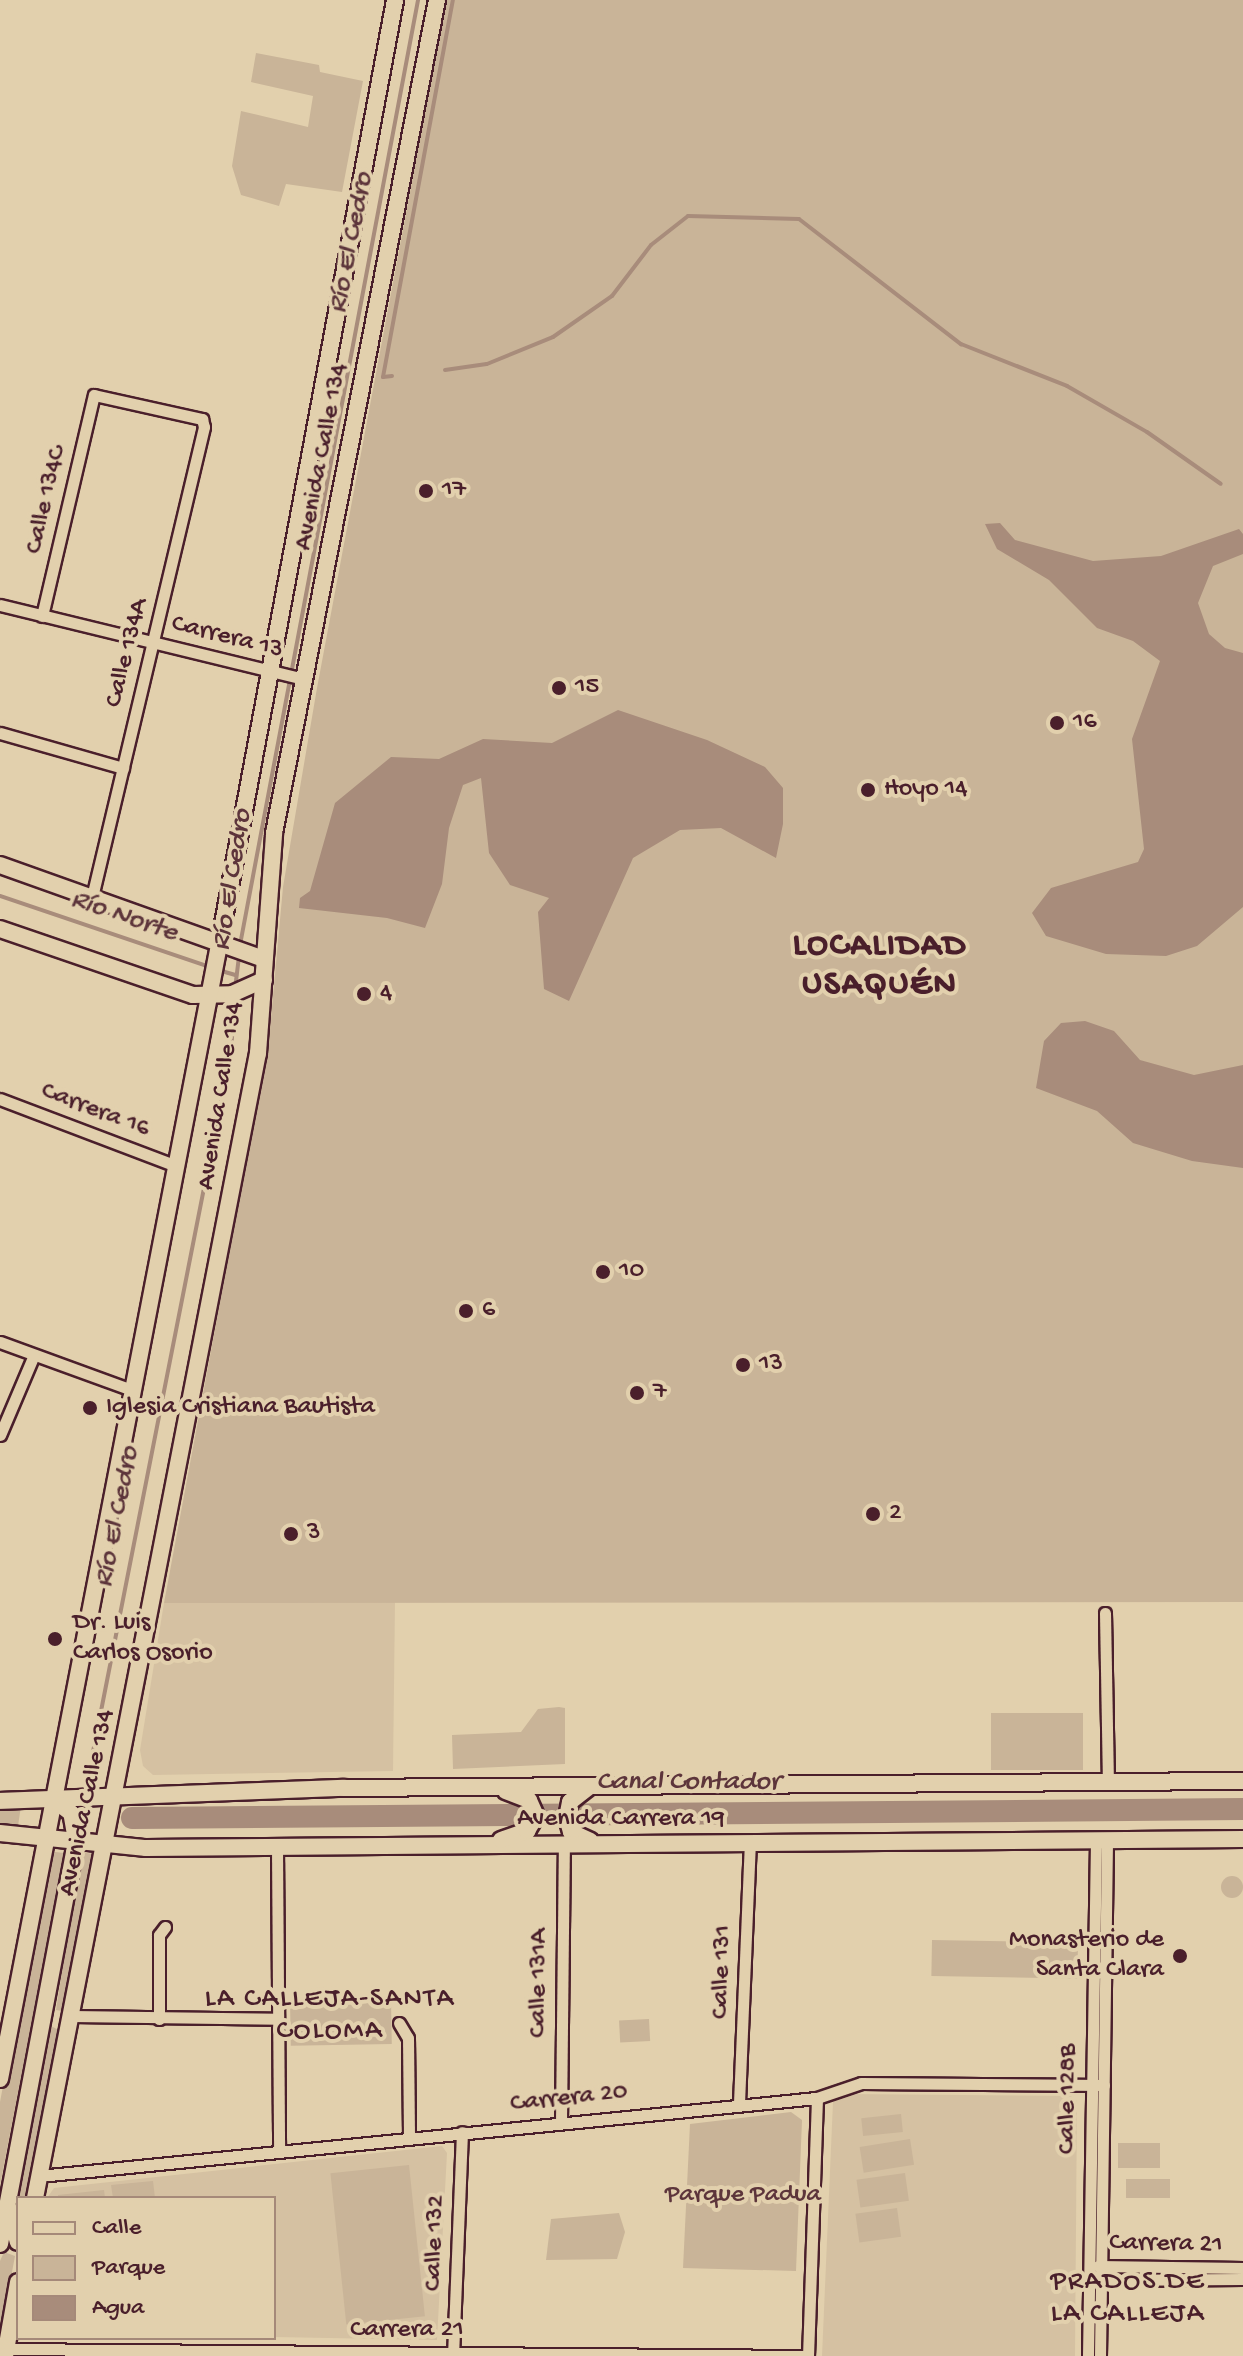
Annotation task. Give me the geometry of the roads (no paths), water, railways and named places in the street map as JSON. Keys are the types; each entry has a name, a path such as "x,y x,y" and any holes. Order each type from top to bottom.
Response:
{"main road":[{"name":"Avenida Calle 134","path":"35,2196 258,1053 264,980 260,956 274,833 286,675 395,0"},
{"name":"Avenida Calle 134","path":"0,2079 3,2050 174,1165 437,0"},
{"path":"0,865 223,946 260,956"},
{"path":"0,929 213,992 244,991 264,980"},
{"name":"Avenida Carrera 19","path":"0,1801 114,1793 477,1787 1243,1781"},
{"path":"477,1787 524,1796 535,1810 527,1831 482,1845"},
{"path":"568,1838 567,1810 575,1796 590,1787"},
{"path":"0,2244 76,1840 71,1813 53,1799"},
{"name":"Avenida Carrera 19","path":"0,1833 103,1844 277,1848 482,1845 568,1838 620,1844 1101,1843 1243,1839"},
{"path":"41,2024 72,2016"},
{"path":"8,2203 16,2234"},
{"path":"5,2352 16,2293"}],"street":[{"name":"Calle 134A","path":"92,898 204,427 202,419 94,395"},
{"name":"Calle 134C","path":"42,616 94,395"},
{"name":"Carrera 13","path":"0,605 286,675"},
{"path":"0,733 123,768"},
{"name":"Carrera 16","path":"0,1099 174,1165"},
{"path":"0,1342 132,1390"},
{"path":"0,1435 34,1355"},
{"path":"1105,1613 1108,1782"},
{"name":"Calle 131A","path":"561,2122 568,1838"},
{"name":"Calle 131","path":"739,2103 750,1843"},
{"name":"Calle 128B","path":"1100,2356 1095,2280 1089,2266 1097,2085 1101,1843"},
{"path":"277,1848 279,2149"},
{"path":"159,2019 159,1935 165,1927"},
{"path":"72,2016 277,2019"},
{"path":"399,2023 408,2038 409,2137"},
{"name":"Carrera 20","path":"39,2176 279,2149 817,2098 861,2083 1097,2085"},
{"name":"Calle 128B","path":"1088,2356 1095,2280 1102,2265 1097,2085"},
{"path":"808,2356 817,2098"},
{"name":"Calle 132","path":"453,2355 462,2132"},
{"name":"Carrera 21","path":"1089,2266 1243,2268"},
{"name":"Carrera 21","path":"1095,2280 1243,2279"},
{"name":"Carrera 21","path":"5,2352 808,2356"}],"water":[{"path":"1000,523 1015,540 1093,561 1161,556 1239,529 1243,534 1243,554 1213,566 1198,603 1209,634 1225,648 1243,653 1243,907 1197,946 1166,956 1106,954 1046,936 1032,913 1051,888 1138,862 1144,849 1132,739 1160,661 1133,641 1097,628 1049,580 997,549 985,524"},
{"path":"618,710 707,740 765,767 783,788 783,824 776,858 721,828 680,830 633,858 569,1001 544,989 538,912 549,898 510,885 489,853 481,778 463,785 449,828 442,884 425,928 387,918 299,908 300,898 310,891 335,803 391,757 439,759 483,739 552,743"},
{"path":"1085,1021 1114,1031 1140,1060 1194,1075 1243,1065 1243,1168 1192,1161 1133,1143 1097,1111 1036,1088 1044,1041 1061,1023"}],"waterway":[{"name":"Río El Cedro","path":"240,945 418,0"},
{"path":"392,376 383,377 453,0"},
{"path":"445,370 487,364 553,337 612,296 651,245 688,216 799,219 961,344 1067,386 1147,432 1221,484"},
{"name":"Río Norte","path":"0,896 210,967"},
{"name":"Río El Cedro","path":"235,989 239,954"},
{"name":"Río Norte","path":"218,970 236,975"},
{"name":"Río El Cedro","path":"90,1767 231,1051 235,997"},
{"name":"Canal Contador","path":"132,1818 1243,1809"}],"place":[{"name":"17","path":"426,491"},
{"name":"15","path":"559,688"},
{"name":"16","path":"1057,723"},
{"name":"Hoyo 14","path":"868,790"},
{"name":"4","path":"364,994"},
{"name":"10","path":"603,1272"},
{"name":"6","path":"466,1311"},
{"name":"13","path":"743,1365"},
{"name":"7","path":"637,1393"},
{"name":"Iglesia Cristiana Bautista","path":"90,1408"},
{"name":"2","path":"873,1514"},
{"name":"3","path":"291,1534"},
{"name":"Dr. Luis Carlos Osorio","path":"55,1639"},
{"name":"Monasterio de Santa Clara","path":"1180,1956"}],"district":[{"name":"LOCALIDAD USAQUÉN","path":"880,966"},
{"name":"LA CALLEJA-SANTA COLOMA","path":"330,2016"},
{"name":"PRADOS DE LA CALLEJA","path":"1128,2299"}],"park label":[{"name":"Parque Padua","path":"743,2196"}]}
